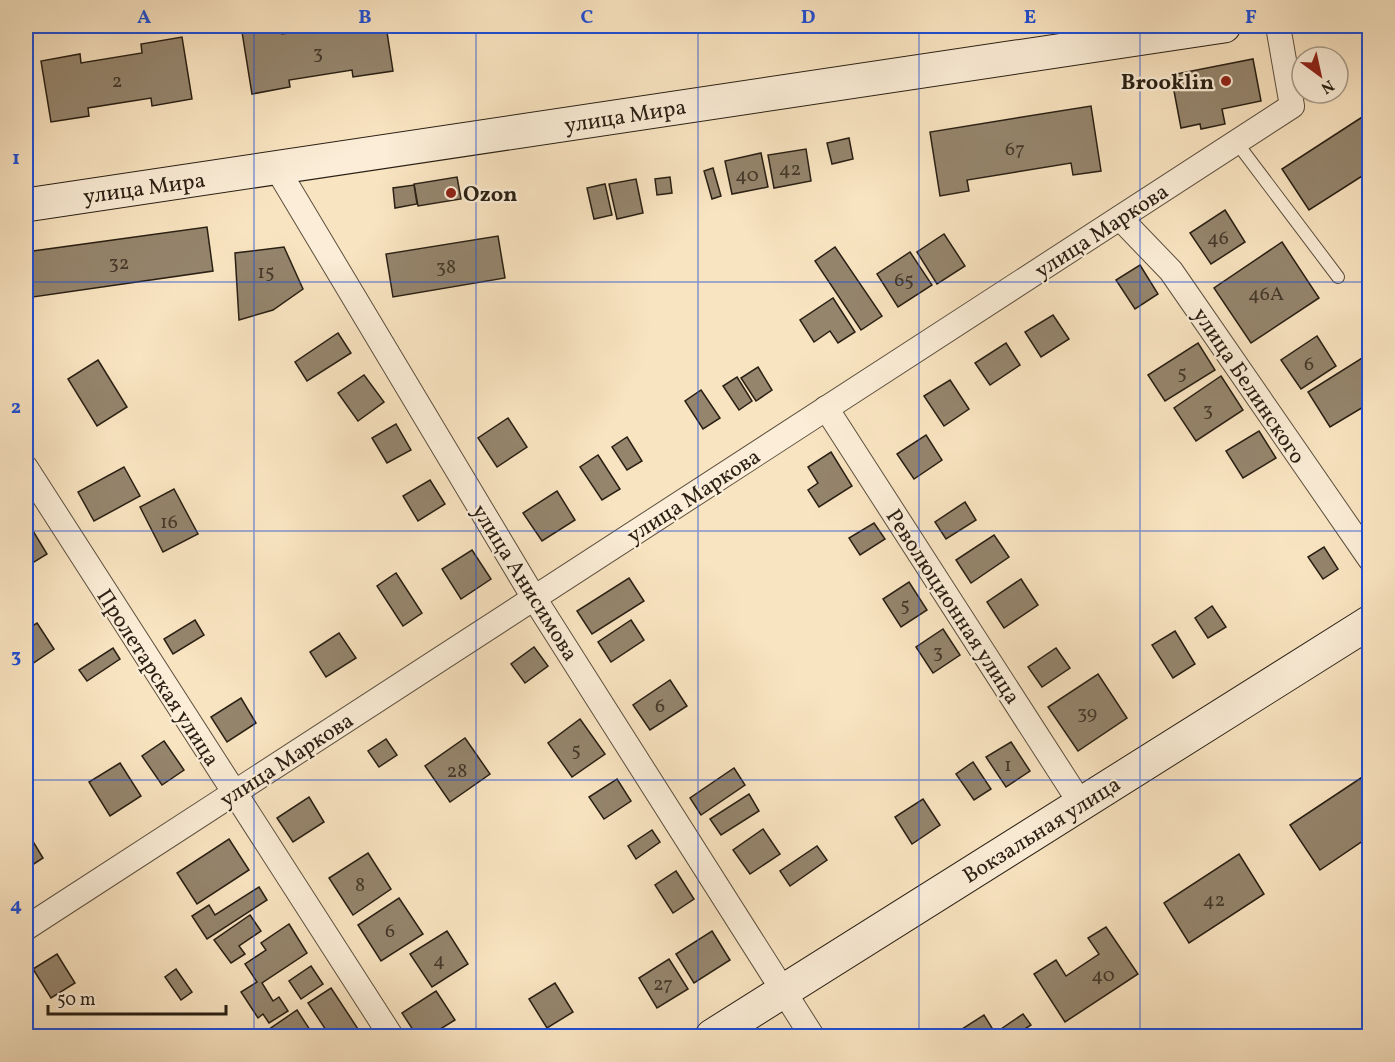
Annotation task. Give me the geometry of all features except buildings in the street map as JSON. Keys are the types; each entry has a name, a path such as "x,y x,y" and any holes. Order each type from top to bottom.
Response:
{"main road":[{"name":"улица Мира","path":"26,205 1224,26"},
{"name":"Вокзальная улица","path":"712,1036 1369,625"}],"street":[{"name":"улица Маркова","path":"26,928 1292,106 1278,26"},
{"name":"улица Анисимова","path":"276,168 534,598 812,1036"},
{"name":"улица Белинского","path":"1120,218 1171,271 1370,559"},
{"name":"Революционная улица","path":"826,408 1081,804"},
{"name":"Пролетарская улица","path":"26,468 391,1036"}],"lane":[{"path":"1237,143 1338,278"}],"place":[{"name":"Brooklin","path":"1226,81"},
{"name":"Ozon","path":"451,193"}]}
